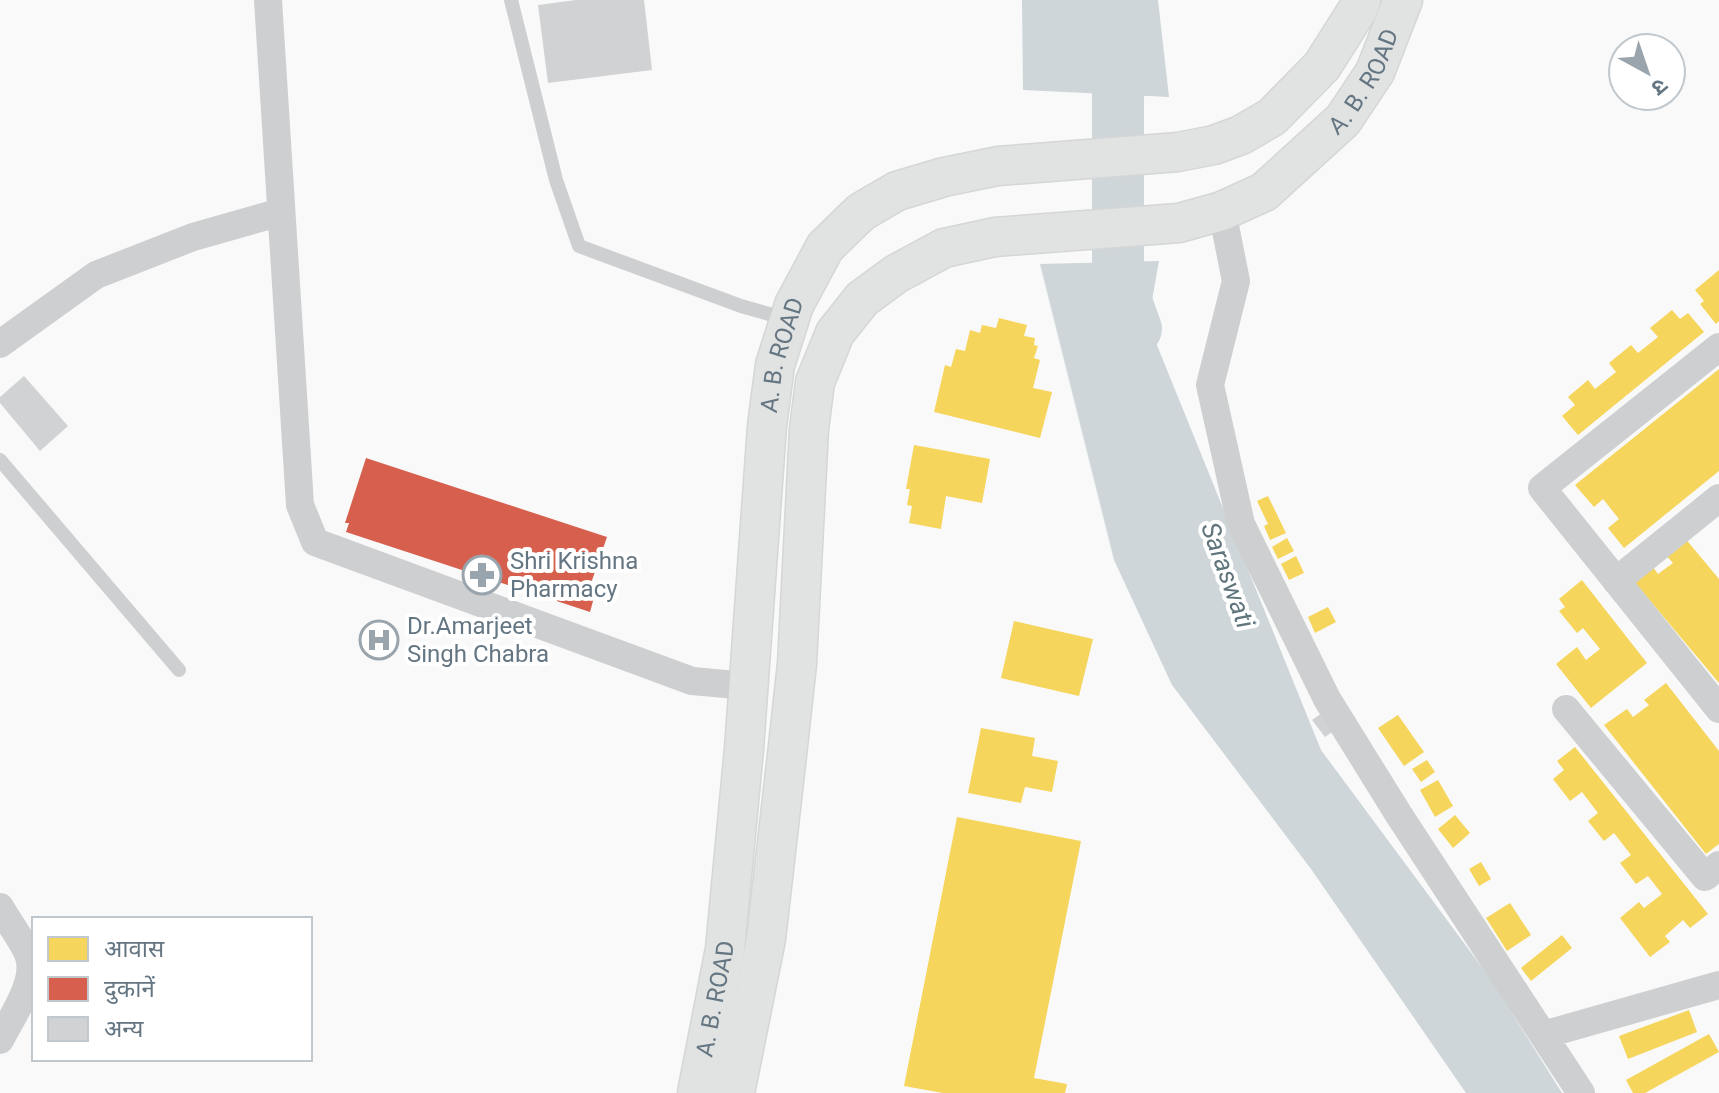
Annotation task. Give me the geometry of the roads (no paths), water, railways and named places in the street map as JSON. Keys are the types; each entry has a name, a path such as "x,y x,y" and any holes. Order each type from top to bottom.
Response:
{"main road":[{"name":"A. B. ROAD","path":"697,1093 725,949 744,749 767,426 775,365 794,305 825,247 861,212 897,191 944,177 998,166 1178,152 1214,145 1241,135 1272,117 1322,66 1361,0"},
{"name":"A. B. ROAD","path":"735,1093 766,939 787,755 797,664 809,429 815,382 835,333 862,299 896,274 944,248 995,237 1179,223 1222,211 1264,192 1343,120 1375,72 1403,0"},
{"path":"744,749 787,755"}],"street":[{"path":"268,0 300,505 315,542 692,681 748,686"},
{"path":"1222,211 1236,281 1210,385 1241,524 1327,699 1581,1093"},
{"path":"0,344 96,275 193,237 281,212"},
{"path":"1719,347 1542,488 1719,709"},
{"path":"1616,581 1719,498"},
{"path":"1566,709 1714,878"},
{"path":"0,907 29,957 31,976 0,1040"},
{"path":"1543,1035 1719,985"}],"lane":[{"path":"511,0 556,180 579,246 741,306 789,320"},
{"path":"0,460 179,670"}],"water":[{"path":"1022,0 1158,0 1169,97 1023,90"},
{"path":"1159,261 1148,323 1321,750 1490,978 1562,1093 1466,1093 1311,869 1172,685 1114,560 1040,264"}],"waterway":[{"name":"Saraswati","path":"1118,0 1118,279 1136,329"}],"place":[{"name":"Shri Krishna Pharmacy","path":"482,575"},
{"name":"Dr.Amarjeet Singh Chabra","path":"379,640"}]}
